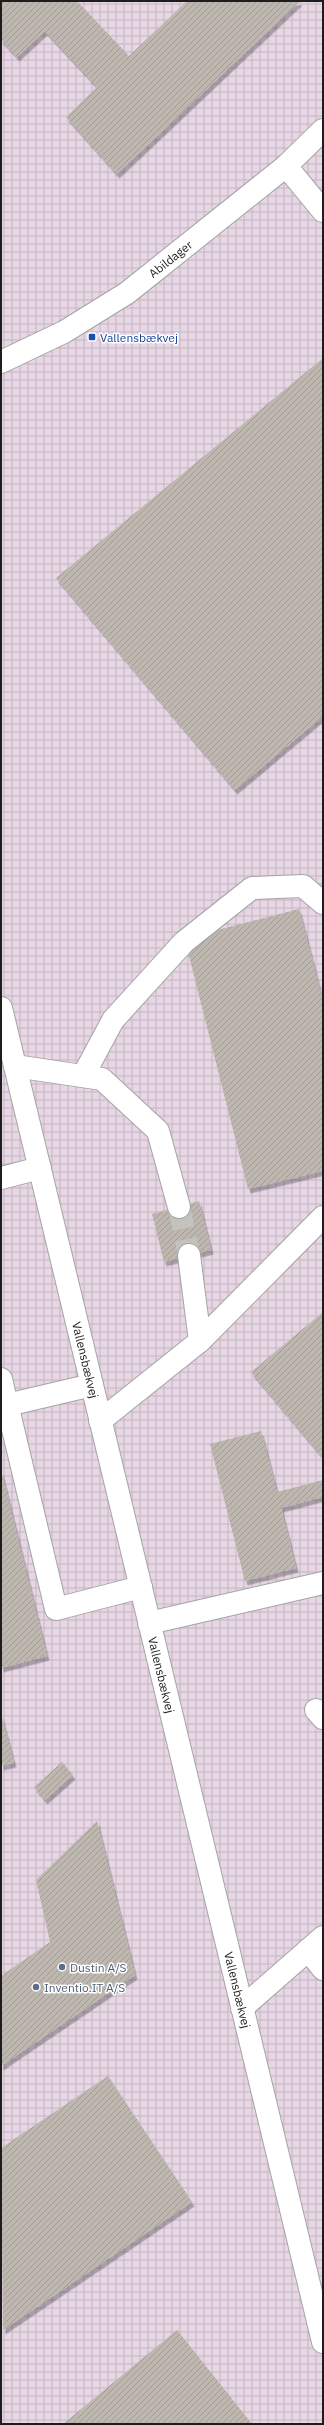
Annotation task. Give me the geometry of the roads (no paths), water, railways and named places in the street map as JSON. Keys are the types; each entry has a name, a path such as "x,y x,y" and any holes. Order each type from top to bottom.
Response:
{"street":[{"name":"Abildager","path":"1,362 64,332 127,293 286,166 323,130"},
{"path":"286,166 323,211"},
{"path":"83,1076 113,1020 184,942 252,888 303,886 323,903"},
{"name":"Vallensbækvej","path":"1,1008 323,2342"},
{"path":"15,1066 102,1079 158,1130 179,1207"},
{"path":"1,1178 40,1168"},
{"path":"100,1420 200,1341 323,1217"},
{"path":"189,1255 200,1341"},
{"path":"1,1379 56,1609 141,1587"},
{"path":"7,1405 92,1385"},
{"path":"149,1623 323,1583"},
{"path":"242,2008 316,1944 323,1969"}],"tunnel":[{"path":"179,1207 189,1255"}],"place":[{"name":"Vallensbækvej","path":"92,337"},
{"name":"Dustin A/S","path":"62,1967"},
{"name":"Inventio.IT A/S","path":"36,1987"}]}
